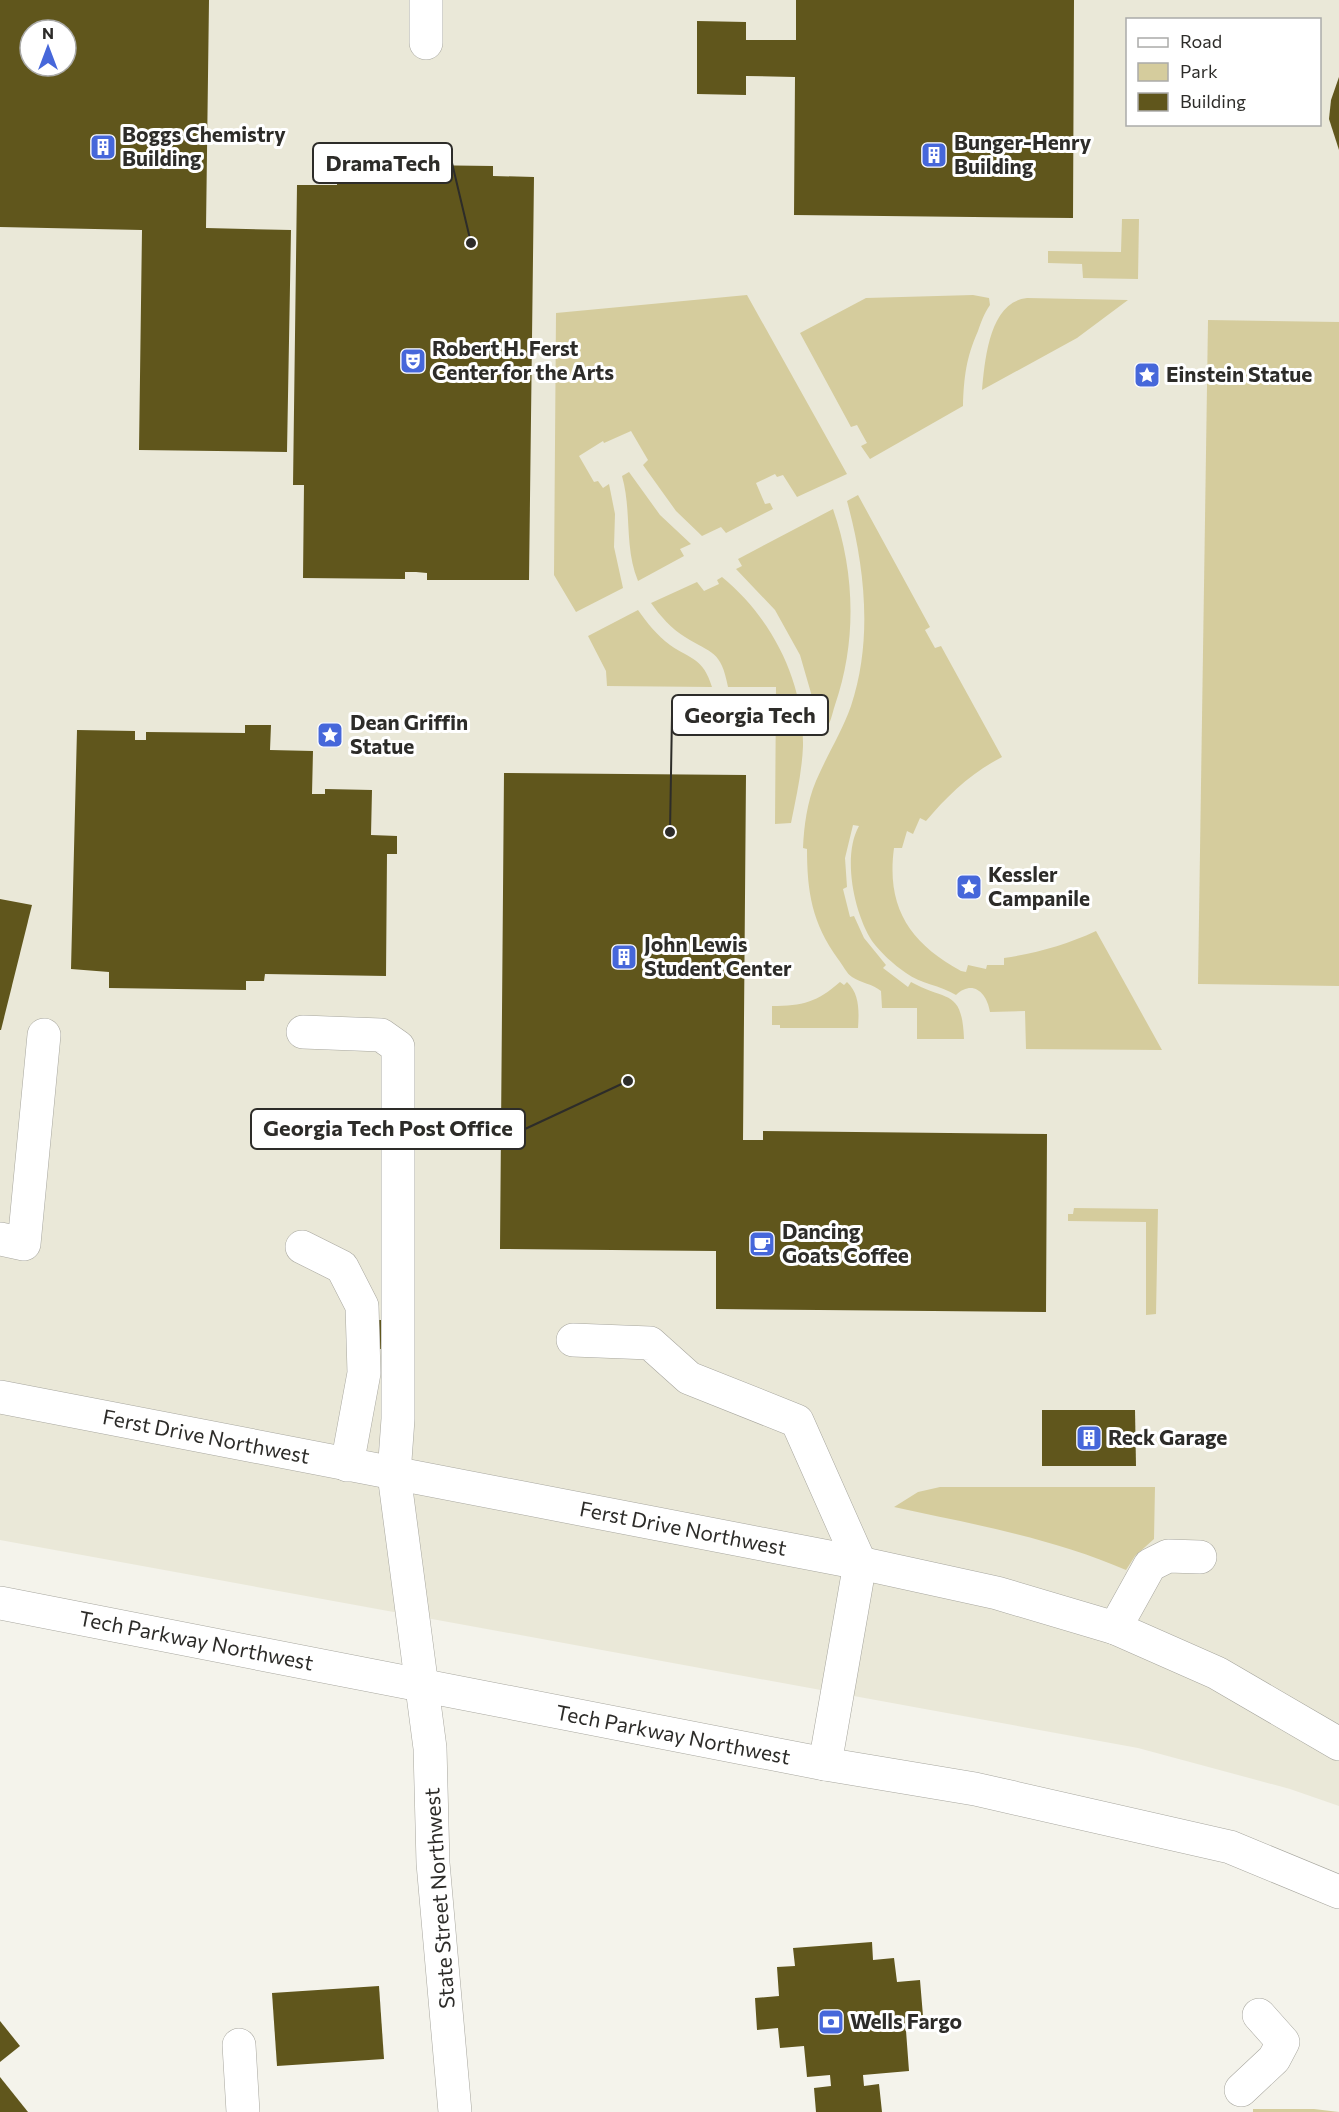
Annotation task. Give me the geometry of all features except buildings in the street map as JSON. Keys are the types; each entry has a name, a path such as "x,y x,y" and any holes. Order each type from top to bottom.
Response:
{"street":[{"path":"426,0 426,43"},
{"name":"State Street Northwest","path":"303,1032 381,1035 398,1047 398,1419 394,1474 430,1748 433,1863 455,2112"},
{"path":"0,1239 24,1244 44,1035"},
{"path":"302,1247 342,1267 362,1305 364,1373 347,1465"},
{"path":"573,1340 650,1343 689,1378 797,1421 860,1563 825,1764"},
{"name":"Ferst Drive Northwest","path":"0,1398 860,1563 997,1593 1115,1628 1217,1673 1339,1744"},
{"path":"1115,1628 1150,1565 1168,1556 1200,1557"},
{"name":"Tech Parkway Northwest","path":"0,1603 825,1764 975,1789 1230,1846 1339,1892"},
{"path":"1241,2090 1274,2059 1283,2042 1259,2015"},
{"path":"239,2045 243,2112"}],"shaded area":[{"path":"0,0 1339,0 1339,1806 1290,1789 1138,1748 0,1540"}],"green space":[{"path":"1122,219 1139,219 1138,279 1083,278 1082,264 1048,263 1048,251 1121,252"},
{"path":"747,295 847,474 797,497 783,475 777,477 775,474 756,483 765,504 770,503 773,509 726,533 721,527 702,536 676,511 643,465 648,460 631,431 604,443 603,441 579,456 594,482 598,481 603,488 609,484 615,514 614,547 623,588 576,612 554,575 556,313"},
{"path":"973,295 989,298 990,305 968,359 963,406 870,459 861,446 867,443 857,425 851,427 800,333 866,298"},
{"path":"1027,298 1128,300 1077,338 982,390 991,334 997,321 1004,310 1014,302"},
{"path":"1208,320 1339,322 1339,986 1198,984"},
{"path":"629,472 660,515 691,544 680,549 684,556 638,581 629,542 627,502 622,476"},
{"path":"858,495 930,627 925,630 935,648 941,646 1002,757 961,785 926,821 920,818 913,834 907,831 902,848 894,848 892,869 894,889 905,922 928,948 943,960 966,972 968,965 986,969 987,965 1004,965 1004,958 1051,948 1096,931 1162,1050 1026,1049 1025,1011 990,1012 986,999 978,990 968,988 956,995 918,980 901,970 872,941 855,900 851,853 859,826 853,825 845,858 847,887 843,889 850,917 854,916 864,938 886,965 883,968 908,987 911,982 943,995 956,1004 963,1023 964,1039 917,1039 917,1008 882,1008 881,991 850,976 829,946 813,907 808,879 807,849 803,848 803,840 810,797 851,706 858,681 864,630 864,604 858,552 847,501"},
{"path":"833,509 846,557 850,631 842,681 832,715 825,730 820,731 817,727 813,700 800,655 775,610 736,569 742,566 738,559"},
{"path":"722,577 740,593 770,631 782,653 798,698 803,746 791,823 775,824 776,687 728,687 722,666 714,654 675,630 651,603 697,582 704,591 719,584 717,580"},
{"path":"638,610 652,629 665,641 701,665 712,687 607,686 606,671 588,636"},
{"path":"840,982 844,985 847,982 854,992 858,1010 858,1028 780,1028 780,1025 772,1025 772,1006 809,1002"},
{"path":"1074,1208 1158,1209 1156,1314 1146,1315 1146,1222 1068,1221 1068,1214 1073,1214"},
{"path":"940,1487 1155,1487 1154,1539 1135,1556 1126,1570 1041,1540 894,1507 918,1492"},
{"path":"1253,2109 1314,2109 1339,2112 1253,2112"}],"place":[{"name":"Boggs Chemistry Building","path":"103,147"},
{"name":"Bunger-Henry Building","path":"934,155"},
{"name":"DramaTech","path":"471,243"},
{"name":"Robert H. Ferst Center for the Arts","path":"413,361"},
{"name":"Einstein Statue","path":"1147,375"},
{"name":"Dean Griffin Statue","path":"330,735"},
{"name":"Georgia Tech","path":"670,832"},
{"name":"Kessler Campanile","path":"969,887"},
{"name":"John Lewis Student Center","path":"624,957"},
{"name":"Georgia Tech Post Office","path":"628,1081"},
{"name":"Dancing Goats Coffee","path":"762,1244"},
{"name":"Reck Garage","path":"1089,1438"},
{"name":"Wells Fargo","path":"831,2022"}]}
